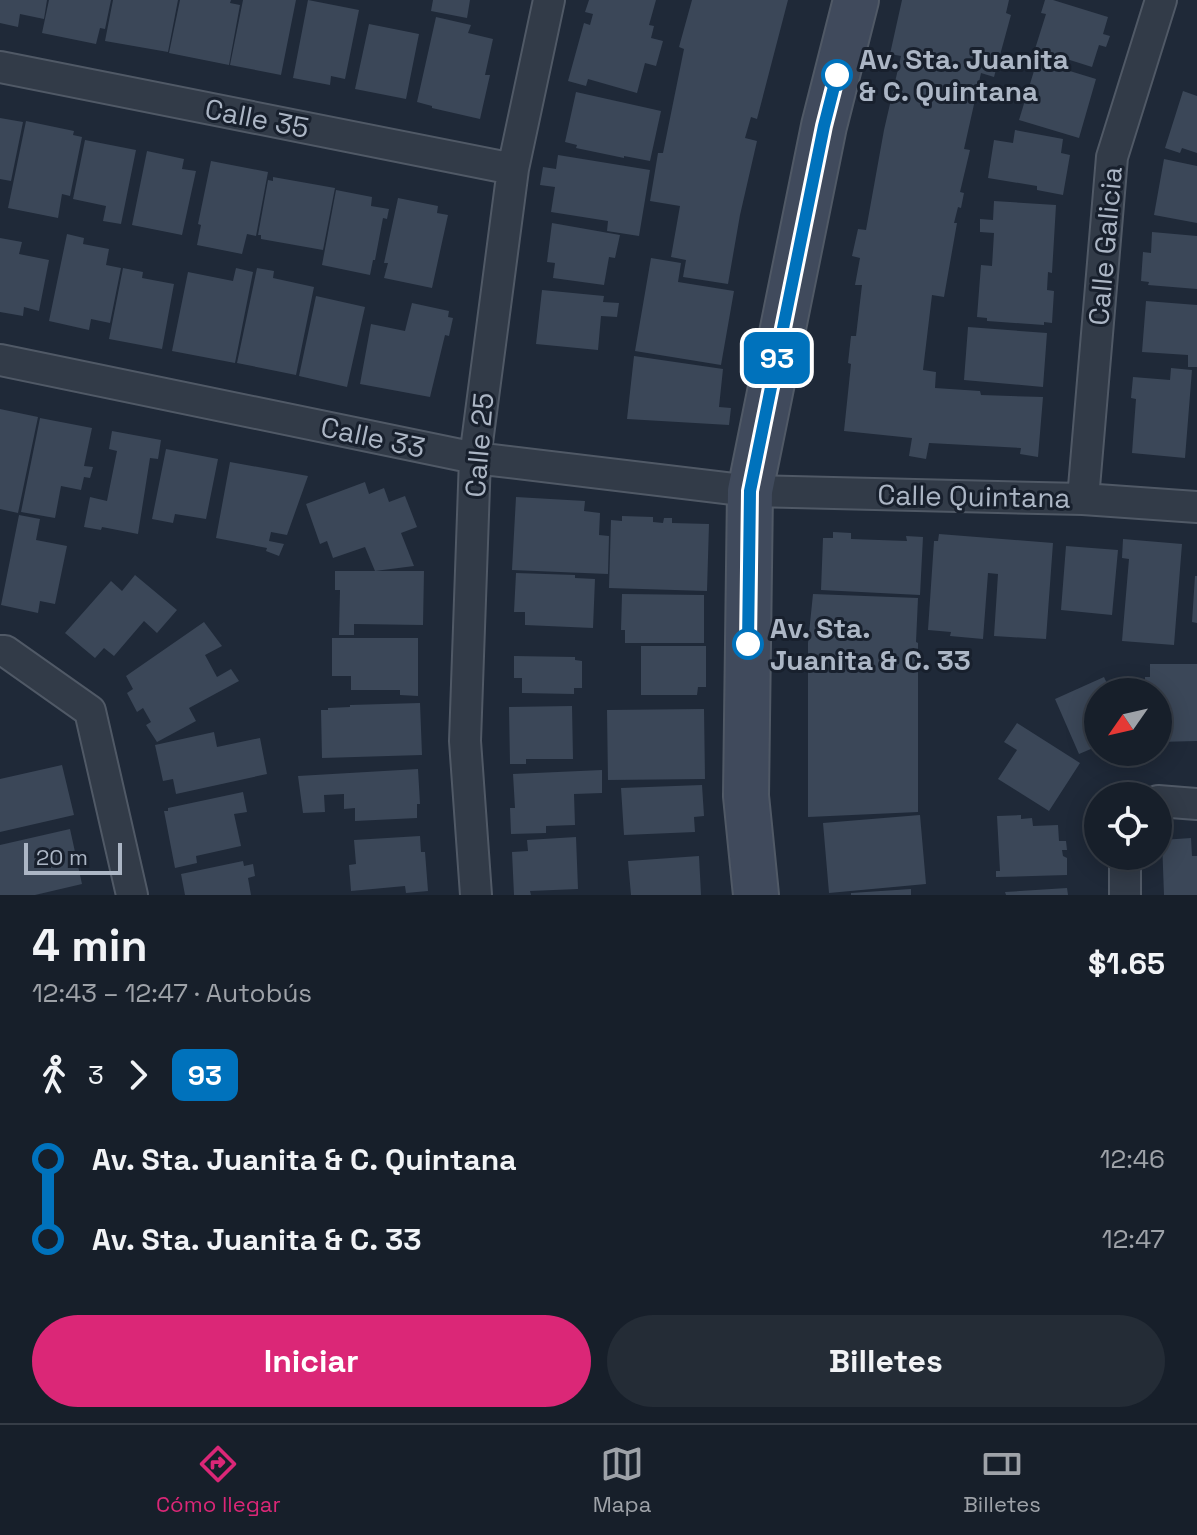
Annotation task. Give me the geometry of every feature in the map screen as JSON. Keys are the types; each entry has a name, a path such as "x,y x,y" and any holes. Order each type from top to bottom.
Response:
{"street":[{"name":"Calle 25","path":"476,895 465,741 475,458 513,169 549,0"},
{"path":"756,895 746,796 750,491 824,126 856,0"},
{"name":"Calle Galicia","path":"1083,499 1112,157 1161,0"},
{"name":"Calle 35","path":"0,67 513,169"},
{"name":"Calle 33","path":"0,360 475,458 750,491"},
{"name":"Calle Quintana","path":"750,491 1083,499 1197,507"},
{"path":"0,651 5,651 90,711 132,895"},
{"path":"1172,802 1197,804"},
{"path":"1125,870 1125,895"}],"building":[{"path":"0,0 47,0 44,19 20,14 18,27 0,23"},
{"path":"49,0 111,0 105,29 100,28 96,44 42,33"},
{"path":"113,0 178,0 168,52 105,41"},
{"path":"180,0 231,0 230,3 240,5 229,65 169,53"},
{"path":"243,0 296,0 281,75 230,65"},
{"path":"308,0 359,10 345,79 331,76 330,85 293,78"},
{"path":"433,0 470,0 467,18 431,11"},
{"path":"589,0 656,0 649,25 654,26 651,38 663,41 656,66 645,63 637,93 588,79 586,86 568,81 584,23 590,25 593,14 585,12"},
{"path":"692,0 788,0 757,119 751,117 745,138 757,141 728,284 683,277 686,260 671,257 680,206 650,201 658,153 663,153 684,49 679,47"},
{"path":"902,0 1009,0 1006,13 1011,15 994,77 981,73 964,149 970,150 960,192 964,193 961,208 958,207 954,223 957,223 944,297 932,295 923,370 936,372 935,388 980,391 981,395 1043,397 1038,457 1020,454 1021,448 929,443 926,459 909,456 912,438 844,431 851,336 856,336 862,285 855,285 860,258 852,256 858,229 866,230 901,56 890,54"},
{"path":"1045,0 1108,17 1103,34 1110,36 1106,47 1099,45 1092,67 1035,49 1046,14 1041,13"},
{"path":"436,17 471,25 468,33 493,39 485,75 490,75 480,119 417,102"},
{"path":"369,24 419,34 406,99 355,89"},
{"path":"1037,61 1096,79 1079,138 1019,120"},
{"path":"1183,91 1197,96 1197,153 1182,148 1180,153 1165,148"},
{"path":"576,92 661,111 650,161 576,148 577,145 565,142"},
{"path":"0,118 23,122 11,181 0,179"},
{"path":"26,121 74,131 73,135 82,137 70,196 62,194 58,218 8,208"},
{"path":"1015,130 1063,139 1061,153 1070,155 1063,195 1037,190 1037,186 988,178 994,140 1013,143"},
{"path":"85,140 136,150 121,224 103,221 106,206 73,199"},
{"path":"147,151 184,159 182,169 196,171 182,235 132,225"},
{"path":"558,155 650,170 639,236 607,231 608,221 551,212 555,187 540,185 543,167 556,169"},
{"path":"1164,159 1197,166 1197,223 1154,215"},
{"path":"211,161 268,172 256,236 247,234 242,254 197,245 201,225 198,224"},
{"path":"273,177 335,188 323,250 261,239 258,235 268,180 273,181"},
{"path":"336,190 372,197 371,206 389,209 387,219 383,218 370,275 322,265"},
{"path":"398,198 438,206 437,213 448,215 432,288 384,278 388,263 384,263"},
{"path":"994,201 1056,205 1052,273 1048,272 1047,290 1054,291 1052,323 987,321 987,318 977,317 981,265 992,266 994,233 980,232 980,219 993,220"},
{"path":"552,223 620,235 615,258 609,257 604,285 553,278 555,263 547,262"},
{"path":"1152,232 1197,236 1197,289 1148,285 1149,282 1141,281 1143,252 1151,253"},
{"path":"67,234 84,238 83,244 109,249 106,265 121,268 110,323 91,319 89,330 49,321"},
{"path":"0,238 22,242 19,254 49,260 39,311 24,307 23,316 0,312"},
{"path":"651,258 681,263 678,282 734,291 721,365 635,351"},
{"path":"123,268 143,272 142,278 174,284 162,349 109,339"},
{"path":"236,268 253,272 235,363 172,351 188,272 233,281"},
{"path":"257,268 274,271 273,278 314,287 296,375 237,363"},
{"path":"542,290 604,296 603,302 619,303 617,317 601,316 598,350 536,344"},
{"path":"316,296 365,307 347,387 299,376"},
{"path":"1146,301 1197,305 1197,367 1188,367 1188,355 1142,352"},
{"path":"412,303 449,311 448,317 453,318 449,336 445,335 430,397 360,384 371,324 405,331"},
{"path":"968,327 1047,333 1043,387 964,380"},
{"path":"634,356 723,369 719,407 731,408 729,425 627,419"},
{"path":"1171,368 1192,370 1185,458 1132,453 1136,399 1131,398 1133,377 1170,380"},
{"path":"0,409 38,417 18,513 0,509"},
{"path":"40,418 92,428 84,466 93,467 90,478 84,477 81,490 61,486 55,518 21,512"},
{"path":"112,431 161,440 158,459 150,458 138,534 84,527 90,497 107,501 117,451 109,449"},
{"path":"166,449 218,459 206,519 175,514 173,523 152,519"},
{"path":"230,462 308,476 287,535 271,532 269,541 284,544 279,556 266,551 267,548 216,538"},
{"path":"365,482 369,494 384,488 389,502 405,496 417,527 401,533 414,566 375,571 365,547 333,558 327,541 320,544 306,504"},
{"path":"516,497 585,501 584,511 600,513 599,535 609,536 608,574 512,570"},
{"path":"19,515 40,519 36,540 67,546 55,604 40,601 38,613 1,605"},
{"path":"622,516 653,517 653,522 663,523 664,518 672,518 672,523 709,524 707,591 609,588 611,520 622,521"},
{"path":"833,532 851,533 851,539 907,541 906,536 923,537 920,595 821,590 823,538 833,538"},
{"path":"939,534 1053,543 1046,639 994,636 998,574 988,573 983,639 928,630 934,541 938,541"},
{"path":"1123,539 1182,544 1174,645 1122,641 1129,559 1122,558"},
{"path":"1066,546 1118,550 1112,615 1061,610"},
{"path":"335,571 424,571 423,625 354,624 354,635 339,635 340,590 335,590"},
{"path":"516,573 575,575 575,578 595,579 593,628 525,625 525,612 514,612"},
{"path":"135,575 177,610 157,633 144,621 114,656 104,648 95,658 65,633 111,581 122,591"},
{"path":"1197,576 1197,623 1192,622"},
{"path":"622,594 704,595 704,643 625,643 625,630 621,630"},
{"path":"813,594 918,598 918,812 808,817 808,643"},
{"path":"204,622 222,646 205,655 217,677 231,669 239,681 189,708 196,721 157,742 146,725 151,722 143,708 137,712 127,693 133,689 126,676"},
{"path":"332,638 418,638 418,696 400,695 400,690 351,690 351,676 332,676"},
{"path":"641,646 706,646 706,687 698,687 697,695 641,695"},
{"path":"514,656 575,657 575,660 582,661 582,688 574,688 574,694 522,693 522,678 514,678"},
{"path":"1150,664 1197,664 1197,741 1172,742 1172,678 1145,678 1150,677"},
{"path":"1084,686 1084,752 1079,754 1055,699"},
{"path":"420,703 422,755 322,758 321,710 350,705"},
{"path":"572,706 573,759 526,759 526,764 510,764 509,707"},
{"path":"704,709 705,779 608,780 607,710"},
{"path":"1017,723 1080,763 1049,811 998,779 1017,750 1004,742"},
{"path":"214,732 217,747 260,738 267,774 176,794 173,779 163,781 155,745"},
{"path":"62,765 74,815 0,832 0,779"},
{"path":"418,769 420,804 417,804 417,818 355,821 355,808 344,809 344,794 324,795 325,812 303,813 298,776"},
{"path":"602,770 602,793 574,794 575,825 546,826 546,833 511,834 510,808 515,808 513,774"},
{"path":"702,785 704,816 694,817 695,832 624,835 621,788"},
{"path":"243,792 247,812 234,814 241,846 196,856 197,863 175,868 164,811"},
{"path":"920,815 926,884 829,893 823,823"},
{"path":"1021,815 1021,819 1032,818 1033,826 1058,825 1059,841 1066,841 1067,850 1062,850 1067,858 1067,875 996,877 996,871 1000,871 997,816"},
{"path":"70,829 82,884 35,895 0,895 0,845"},
{"path":"420,836 421,852 425,852 428,891 406,893 405,886 351,891 349,865 356,864 354,840"},
{"path":"576,837 578,889 530,891 531,895 514,895 512,852 528,851 527,840"},
{"path":"1191,838 1192,856 1197,856 1197,895 1164,895 1163,870 1172,870 1172,839"},
{"path":"699,856 701,895 631,895 628,861"},
{"path":"243,861 244,866 253,864 255,876 248,878 251,895 185,895 181,874"},
{"path":"1067,888 1068,895 1006,895 1005,892"},
{"path":"911,889 911,895 851,895 851,893"}],"bus line":[{"name":"93","path":"748,644 750,491 837,75"}],"place":[{"name":"Av. Sta. Juanita & C. Quintana","path":"837,75"},
{"name":"Av. Sta. Juanita & C. 33","path":"748,644"}]}
